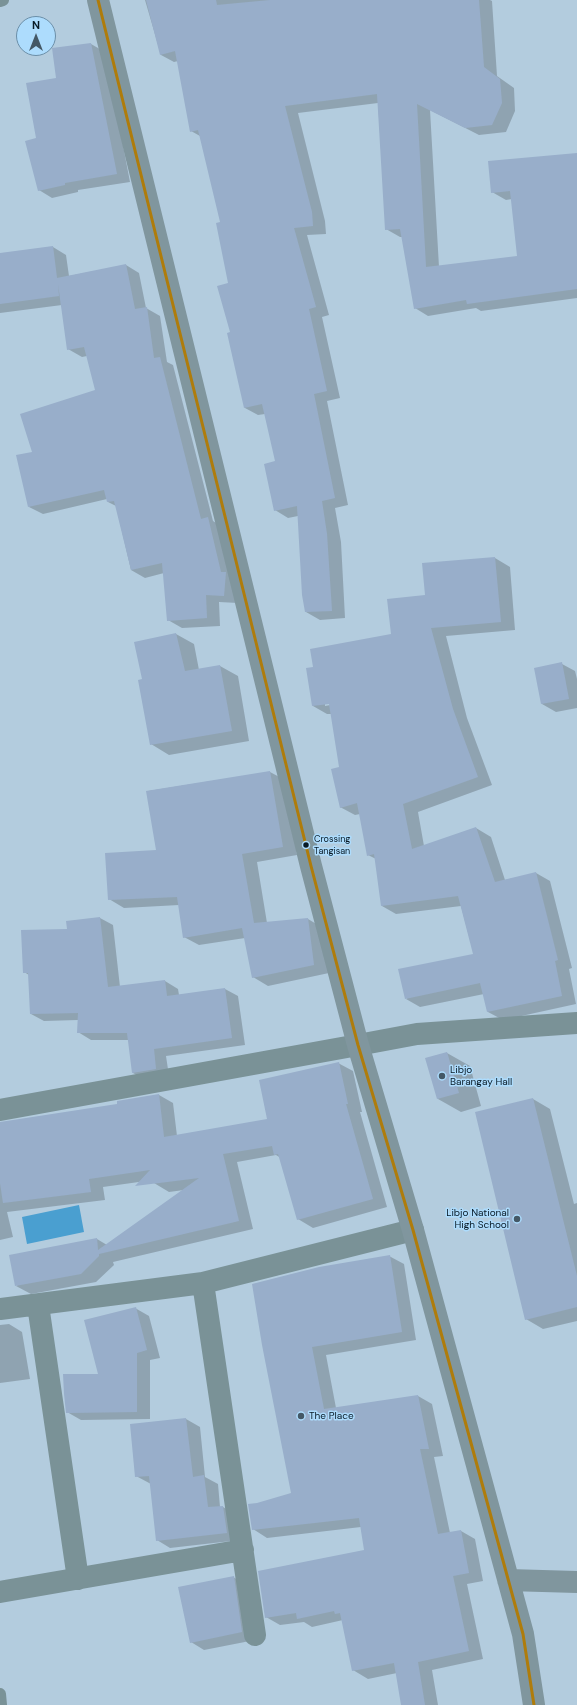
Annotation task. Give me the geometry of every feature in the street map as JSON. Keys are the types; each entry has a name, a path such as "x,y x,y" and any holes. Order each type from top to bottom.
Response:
{"main road":[{"path":"98,0 311,866 358,1045 413,1230 523,1634 534,1705"},
{"path":"508,1580 577,1582"}],"street":[{"path":"0,1110 417,1034 577,1023"},
{"path":"0,1309 203,1283 413,1230"},
{"path":"203,1283 255,1635"},
{"path":"38,1305 78,1579"},
{"path":"0,1592 243,1550"}],"lane":[{"path":"0,1694 2,1705"}],"water":[{"path":"79,1205 84,1232 27,1244 22,1217"}],"building":[{"path":"146,0 216,0 217,5 270,0 479,0 484,67 500,79 502,103 492,125 465,128 417,104 426,267 517,256 510,191 491,193 488,161 577,153 577,289 467,304 466,300 414,309 400,229 385,230 377,94 285,106 312,212 313,226 294,228 316,307 309,309 327,391 314,394 335,498 322,501 327,534 332,611 305,612 302,595 297,506 274,511 264,464 275,461 262,404 244,408 227,333 230,332 217,286 228,283 216,223 220,222 198,130 190,132 175,51 160,55"},
{"path":"91,43 117,174 65,183 65,185 38,191 25,141 36,138 26,83 56,78 53,56 56,56 56,47"},
{"path":"53,246 57,278 126,264 135,309 147,307 154,358 160,357 201,519 208,517 221,572 226,572 224,596 206,595 207,618 167,621 162,563 131,570 114,501 107,502 104,490 28,507 16,455 32,452 20,414 95,390 84,347 67,350 58,284 59,296 0,304 0,253"},
{"path":"495,557 501,622 431,628 453,709 478,777 403,804 412,849 476,827 495,882 536,872 558,960 555,961 562,996 487,1012 480,983 405,999 398,969 473,954 458,896 381,906 374,854 367,856 357,803 340,808 331,769 339,767 329,704 312,706 306,668 313,667 310,649 391,634 387,599 425,595 422,563"},
{"path":"176,633 185,671 220,665 232,731 150,745 138,680 142,679 134,642"},
{"path":"562,662 569,699 541,704 534,668"},
{"path":"270,771 283,847 242,854 254,923 308,918 314,965 252,978 242,928 183,938 177,897 108,900 105,853 156,850 146,791"},
{"path":"100,917 108,987 165,980 167,996 225,988 232,1038 154,1049 156,1069 132,1073 127,1033 77,1033 78,1013 30,1014 28,973 23,973 21,930 67,929 66,921"},
{"name":"Libjo Barangay Hall","path":"447,1052 459,1093 437,1099 425,1058"},
{"path":"339,1062 348,1104 346,1104 373,1199 297,1220 278,1154 274,1155 272,1146 223,1154 239,1221 99,1254 99,1256 81,1274 15,1286 9,1255 97,1238 98,1250 199,1178 135,1186 150,1170 89,1179 91,1192 3,1203 0,1183 0,1122 117,1104 117,1101 159,1094 164,1137 267,1119 259,1080"},
{"path":"533,1098 577,1276 577,1307 525,1320 475,1112"},
{"path":"390,1255 402,1332 312,1347 324,1409 418,1395 429,1449 420,1449 438,1534 461,1530 469,1573 453,1576 469,1651 418,1662 425,1705 401,1705 394,1663 352,1671 340,1613 335,1614 334,1611 297,1619 296,1613 265,1618 258,1571 364,1550 359,1518 252,1530 248,1504 257,1503 291,1493 262,1345 252,1284 319,1267"},
{"path":"136,1307 147,1350 137,1353 137,1412 66,1413 63,1374 98,1374 84,1320"},
{"path":"186,1418 193,1477 204,1475 208,1507 223,1506 227,1533 156,1541 149,1476 135,1477 130,1424"},
{"path":"234,1576 242,1632 190,1643 178,1587"}],"transit line":[{"path":"98,0 311,866 358,1045 413,1230 523,1634 534,1705"}],"place":[{"name":"Crossing Tangisan","path":"306,845"},
{"name":"Libjo Barangay Hall","path":"442,1076"},
{"name":"Libjo National High School","path":"517,1219"},
{"name":"The Place","path":"301,1416"}]}
